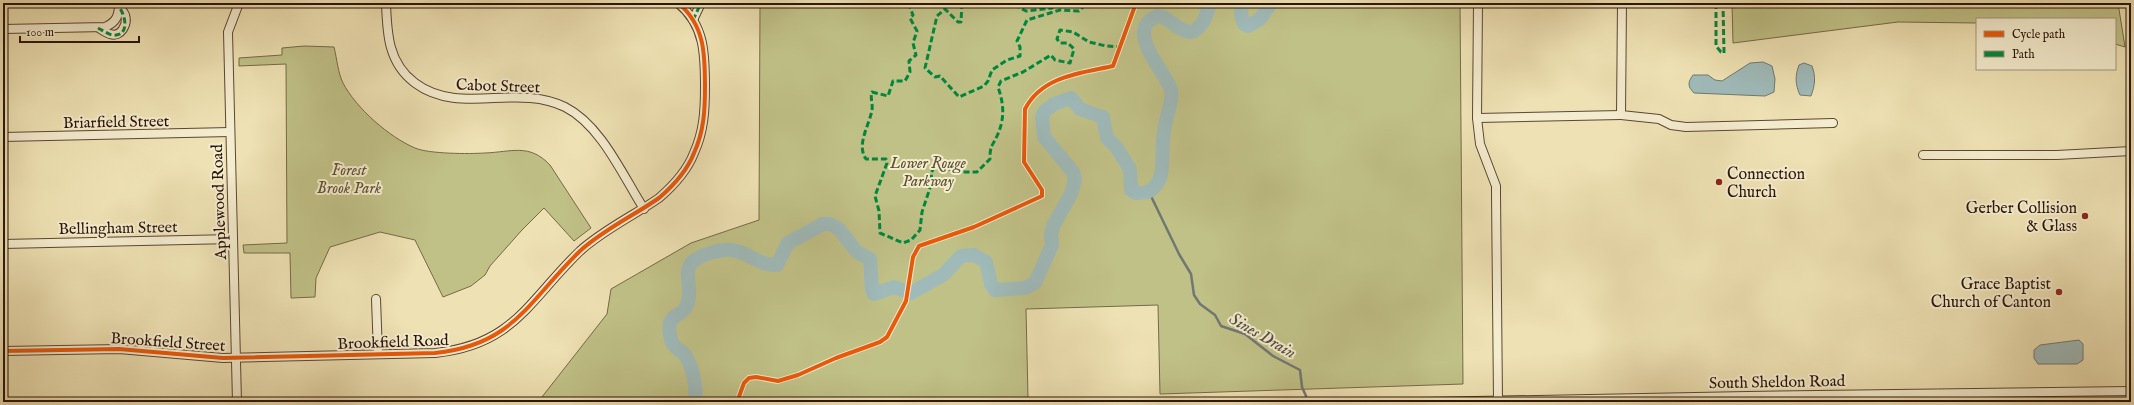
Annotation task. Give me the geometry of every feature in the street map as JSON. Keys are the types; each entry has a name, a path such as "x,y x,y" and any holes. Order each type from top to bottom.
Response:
{"street":[{"name":"Applewood Road","path":"237,402 228,32 239,3"},
{"name":"Cabot Street","path":"386,3 387,33 391,51 403,71 412,81 427,91 445,97 530,97 555,102 566,107 579,115 599,136 644,209"},
{"path":"693,20 701,3"},
{"path":"1478,3 1477,118 1480,144 1496,186 1498,400"},
{"path":"1621,115 1622,3"},
{"path":"644,209 669,189 688,165 703,127 705,52 701,36 693,20 680,4"},
{"path":"98,28 112,35 119,34 123,30 126,19 119,5"},
{"path":"3,29 105,27 114,22 119,14 119,5"},
{"path":"1477,118 1621,115 1659,119 1671,125 1686,127 1833,123"},
{"name":"Briarfield Street","path":"3,137 230,132"},
{"path":"1923,155 2057,154 2131,151"},
{"name":"Brookfield Road","path":"236,357 450,351 474,346 493,337 524,314 581,250 644,209"},
{"name":"Bellingham Street","path":"3,244 234,239"},
{"path":"376,299 378,354"},
{"name":"Brookfield Street","path":"3,351 119,349 236,357"},
{"name":"South Sheldon Road","path":"1424,402 2131,391"}],"green space":[{"name":"Lower Rouge Parkway","path":"760,3 1460,3 1463,384 1160,394 1158,305 1026,309 1028,398 899,400 899,402 538,402 607,314 611,289 691,243 759,220"},
{"path":"1732,3 2118,3 2125,47 2116,44 2116,18 1976,18 1976,23 1898,22 1733,43"},
{"name":"Forest Brook Park","path":"304,46 334,47 341,79 356,102 384,129 415,148 439,152 460,153 485,153 520,150 527,151 542,158 550,165 591,228 574,241 544,208 490,266 485,275 471,286 443,297 415,240 380,232 330,247 316,278 315,297 291,298 290,253 244,253 243,245 287,243 286,64 239,66 239,58 282,55 282,48"}],"water":[{"path":"1763,62 1772,66 1775,79 1774,92 1765,96 1694,93 1689,86 1689,82 1693,75 1708,75 1715,80 1722,81 1750,63"},
{"path":"1804,63 1812,66 1814,74 1814,85 1811,96 1800,95 1797,87 1796,76 1799,65"},
{"path":"2079,340 2083,344 2083,360 2077,364 2038,364 2034,358 2034,350 2040,345"}],"waterway":[{"path":"695,402 694,378 692,371 685,355 672,343 669,330 671,320 681,313 687,305 689,292 689,266 697,258 709,253 732,250 745,254 763,263 777,265 788,243 823,224 830,224 839,229 857,252 870,259 872,290 874,294 894,287 911,293 943,275 961,256 974,255 986,262 991,284 995,290 1025,288 1035,283 1052,245 1051,235 1053,226 1071,194 1075,180 1073,172 1044,137 1042,117 1045,111 1054,104 1071,98 1080,109 1103,117 1107,138 1116,147 1130,169 1131,190 1136,193 1144,193 1151,190 1158,182 1161,175 1163,137 1171,90 1168,82 1149,51 1145,40 1144,31 1148,22 1158,16 1163,17 1184,31 1190,32 1195,30 1204,21 1211,3"},
{"path":"1242,3 1241,15 1244,24 1248,26 1260,19 1271,3"},
{"name":"Sines Drain","path":"1149,192 1179,254 1191,274 1194,295 1200,304 1215,315 1221,326 1245,334 1273,356 1300,370 1302,387 1306,396"}],"marked path":[{"path":"693,20 701,3"},
{"path":"908,3 913,15 910,18 917,31 913,43 916,55 909,61 910,72 905,81 893,81 888,96 872,92 872,110 864,135 862,148 866,159 886,159 887,163 875,196 879,211 880,233 903,243 911,240 920,230 922,212 932,182 931,173 935,166 963,172 977,172 990,159 991,148 1000,130 1003,112 1002,99 998,87 1001,81 1023,72 1051,55 1055,60 1070,63 1074,49 1068,43 1060,43 1057,39 1060,30 1073,32 1089,42 1106,46 1120,47"},
{"path":"962,3 961,22 958,22 945,9 937,16 925,68 935,77 940,76 959,97 984,86 988,81 992,70 1007,60 1020,56 1020,47 1017,41 1027,20 1060,10 1079,11 1087,3"},
{"path":"1016,3 1017,6 1026,11 1052,8 1054,3"},
{"path":"1111,3 1134,7"},
{"path":"1716,3 1716,46 1721,52 1724,53 1723,3"},
{"path":"98,28 112,35 122,33 125,20 119,7"}],"cycle path":[{"path":"3,351 119,349 223,358 435,353 462,348 484,341 502,330 518,317 533,303 562,269 589,243 659,198 688,166 700,137 703,120 705,63 702,41 694,21 678,3"},
{"path":"737,402 744,383 749,378 756,377 778,381 798,375 836,358 880,342 887,337 906,301 913,257 919,246 974,227 1042,196 1042,190 1024,162 1025,109 1032,98 1041,89 1052,83 1076,74 1113,66 1136,3"}],"place":[{"name":"Connection Church","path":"1719,182"},
{"name":"Gerber Collision & Glass","path":"2085,216"},
{"name":"Grace Baptist Church of Canton","path":"2059,292"}]}
